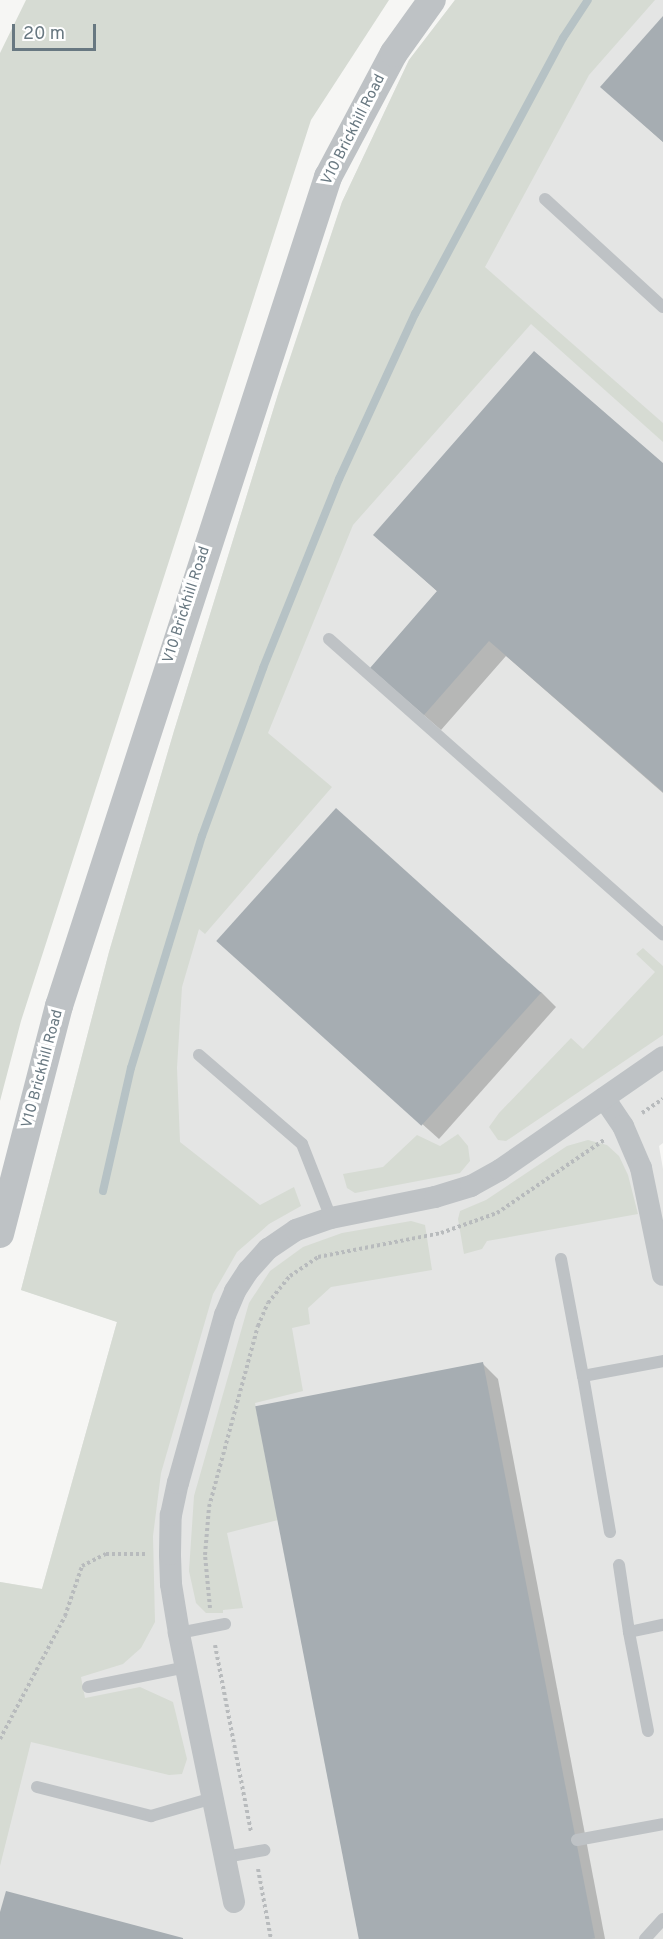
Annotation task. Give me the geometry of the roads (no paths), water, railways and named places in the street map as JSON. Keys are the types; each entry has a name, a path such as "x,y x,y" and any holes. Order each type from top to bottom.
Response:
{"street":[{"name":"V10 Brickhill Road","path":"0,1234 59,1006 328,177 394,53 432,0"},
{"path":"234,1902 179,1633 171,1584 170,1554 171,1515 178,1483 225,1315 235,1291 248,1271 268,1249 296,1230 331,1218 435,1197 471,1185 500,1170 663,1057"},
{"path":"604,1098 623,1126 640,1168 663,1275"}],"lane":[{"path":"545,199 663,307"},
{"path":"329,639 663,936"},
{"path":"199,1055 302,1144 331,1218"},
{"path":"561,1259 610,1532"},
{"path":"583,1376 663,1361"},
{"path":"619,1565 648,1731"},
{"path":"179,1633 225,1623"},
{"path":"629,1632 663,1625"},
{"path":"88,1687 186,1666"},
{"path":"37,1788 151,1816 213,1798"},
{"path":"577,1840 663,1824"},
{"path":"225,1857 259,1851"},
{"path":"645,1939 663,1919"}],"waterway":[{"path":"103,1191 131,1068 202,836 263,668 339,479 415,314 563,38 588,0"}]}
